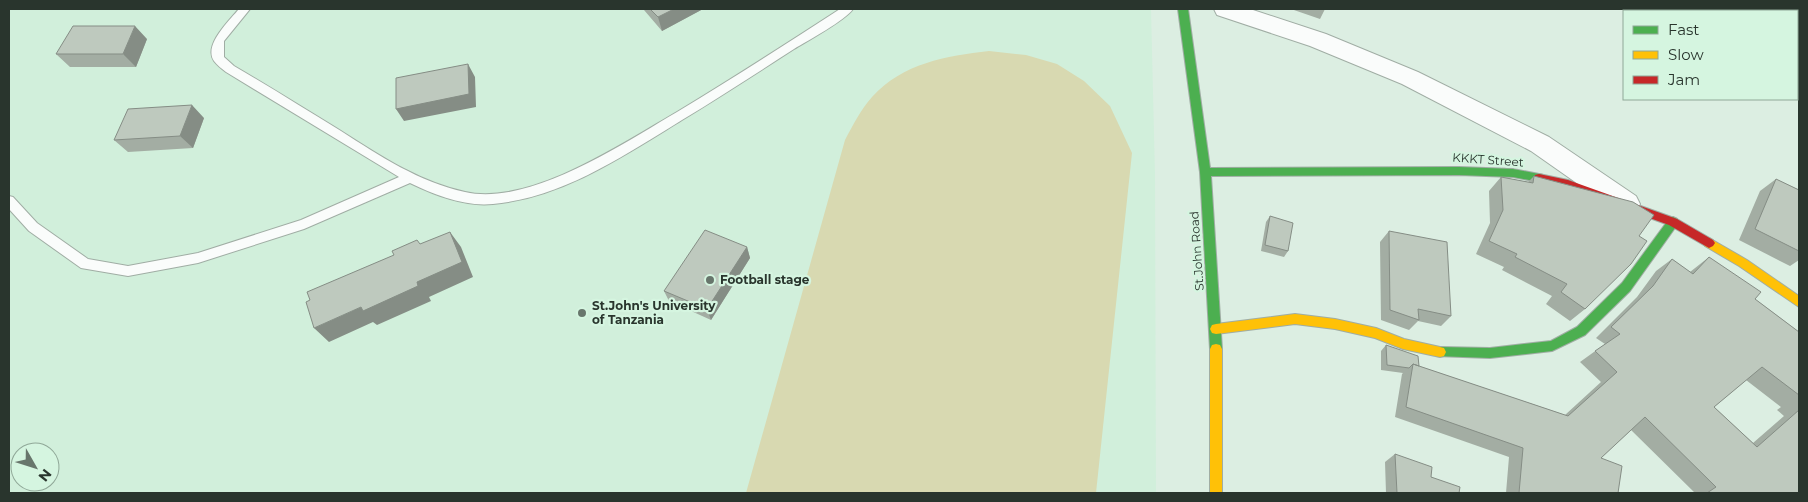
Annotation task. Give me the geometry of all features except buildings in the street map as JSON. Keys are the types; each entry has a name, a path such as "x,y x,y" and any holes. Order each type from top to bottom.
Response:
{"street":[{"name":"St.John Road","path":"1184,9 1205,172 1216,329 1216,493"},
{"path":"1225,9 1318,40 1410,78 1540,144 1630,205"},
{"name":"KKKT Street","path":"1205,172 1459,171 1513,173 1568,184 1673,222 1742,263 1799,302"},
{"path":"1216,329 1294,319 1334,324 1376,333 1403,344 1440,352 1490,353 1552,346 1581,331 1621,292 1673,222"}],"lane":[{"path":"245,9 220,40 218,58 230,69 392,169 440,190 469,198 497,199 544,186 604,161 730,86 848,9"},
{"path":"9,201 33,227 85,264 128,271 198,258 304,224 411,177"}],"shaded area":[{"name":"St.John's University of Tanzania","path":"9,9 1151,9 1155,175 1156,493 9,493"},
{"path":"989,51 1026,55 1057,64 1084,81 1110,106 1132,153 1096,493 746,493 845,140 854,123 872,97 897,76 926,63"}],"traffic: fast":[{"path":"1183,9 1205,172 1216,349"},
{"path":"1205,172 1459,171 1513,173 1539,178"},
{"path":"1440,352 1490,353 1552,346 1581,331 1626,287 1673,222"}],"traffic: slow":[{"path":"1709,243 1743,263 1799,302"},
{"path":"1216,329 1295,319 1335,324 1376,333 1403,344 1440,352"},
{"path":"1216,349 1216,493"}],"traffic: jam":[{"path":"1539,178 1568,184 1673,222 1709,243"}],"place":[{"name":"Football stage","path":"710,280"},
{"name":"St.John's University of Tanzania","path":"582,313"}]}
